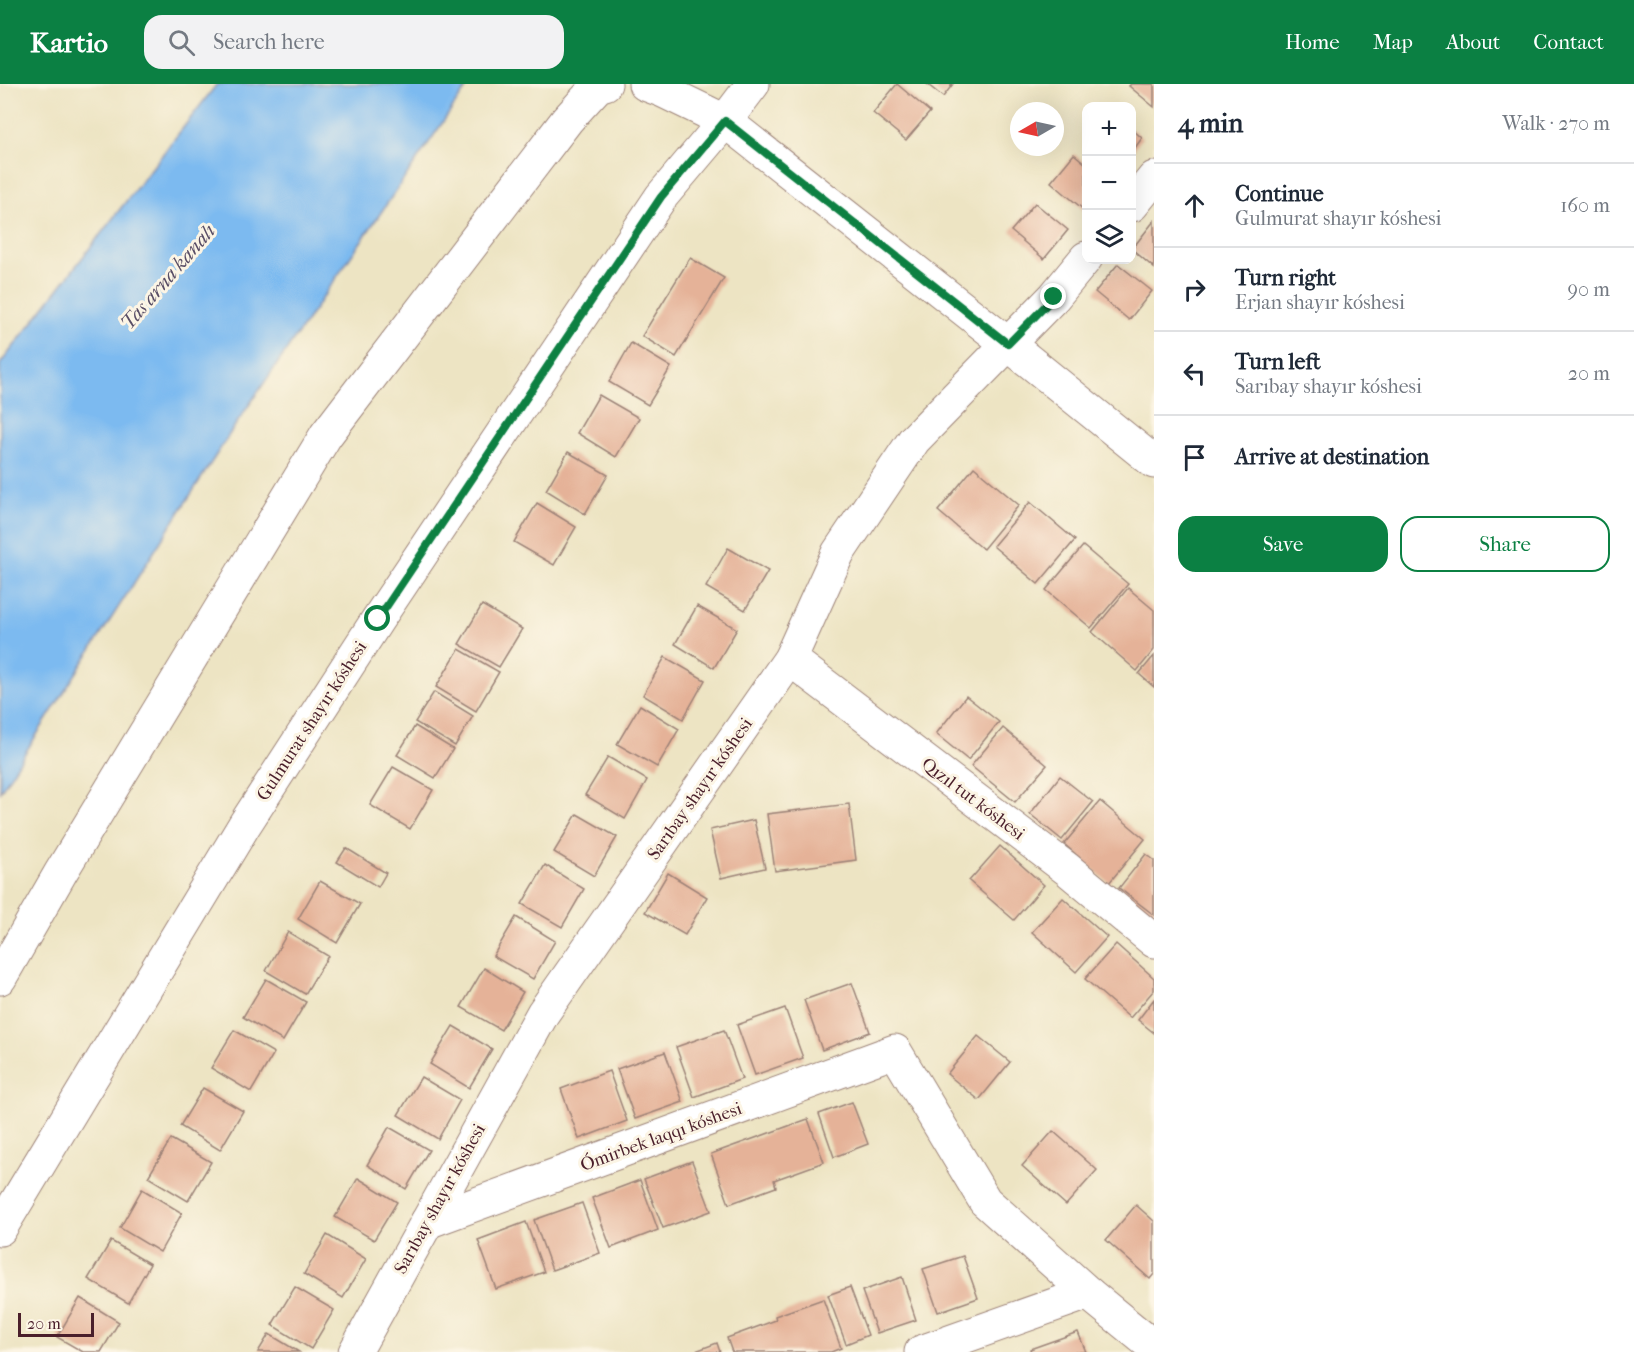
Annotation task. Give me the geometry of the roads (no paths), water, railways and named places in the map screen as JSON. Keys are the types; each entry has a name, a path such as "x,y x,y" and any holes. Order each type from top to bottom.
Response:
{"street":[{"path":"0,978 61,872 326,435 567,120 598,86 604,84"},
{"path":"645,84 725,121 1154,462"},
{"name":"Gulmurat shayır kóshesi","path":"0,1229 245,824 378,619 661,197 753,84"},
{"path":"1136,199 1154,178"},
{"name":"Sarıbay shayır kóshesi","path":"355,1352 543,1013 790,660 838,553 914,440 1054,297 1082,263"},
{"name":"Qızıl tut kóshesi","path":"790,660 1067,869 1154,941"},
{"name":"Ómirbek laqqı kóshesi","path":"427,1222 895,1051 985,1201 1088,1293"},
{"path":"921,1352 1088,1293 1154,1347"}],"water":[{"name":"Tas arna kanalı","path":"217,84 469,84 234,427 0,792 0,364"}]}
